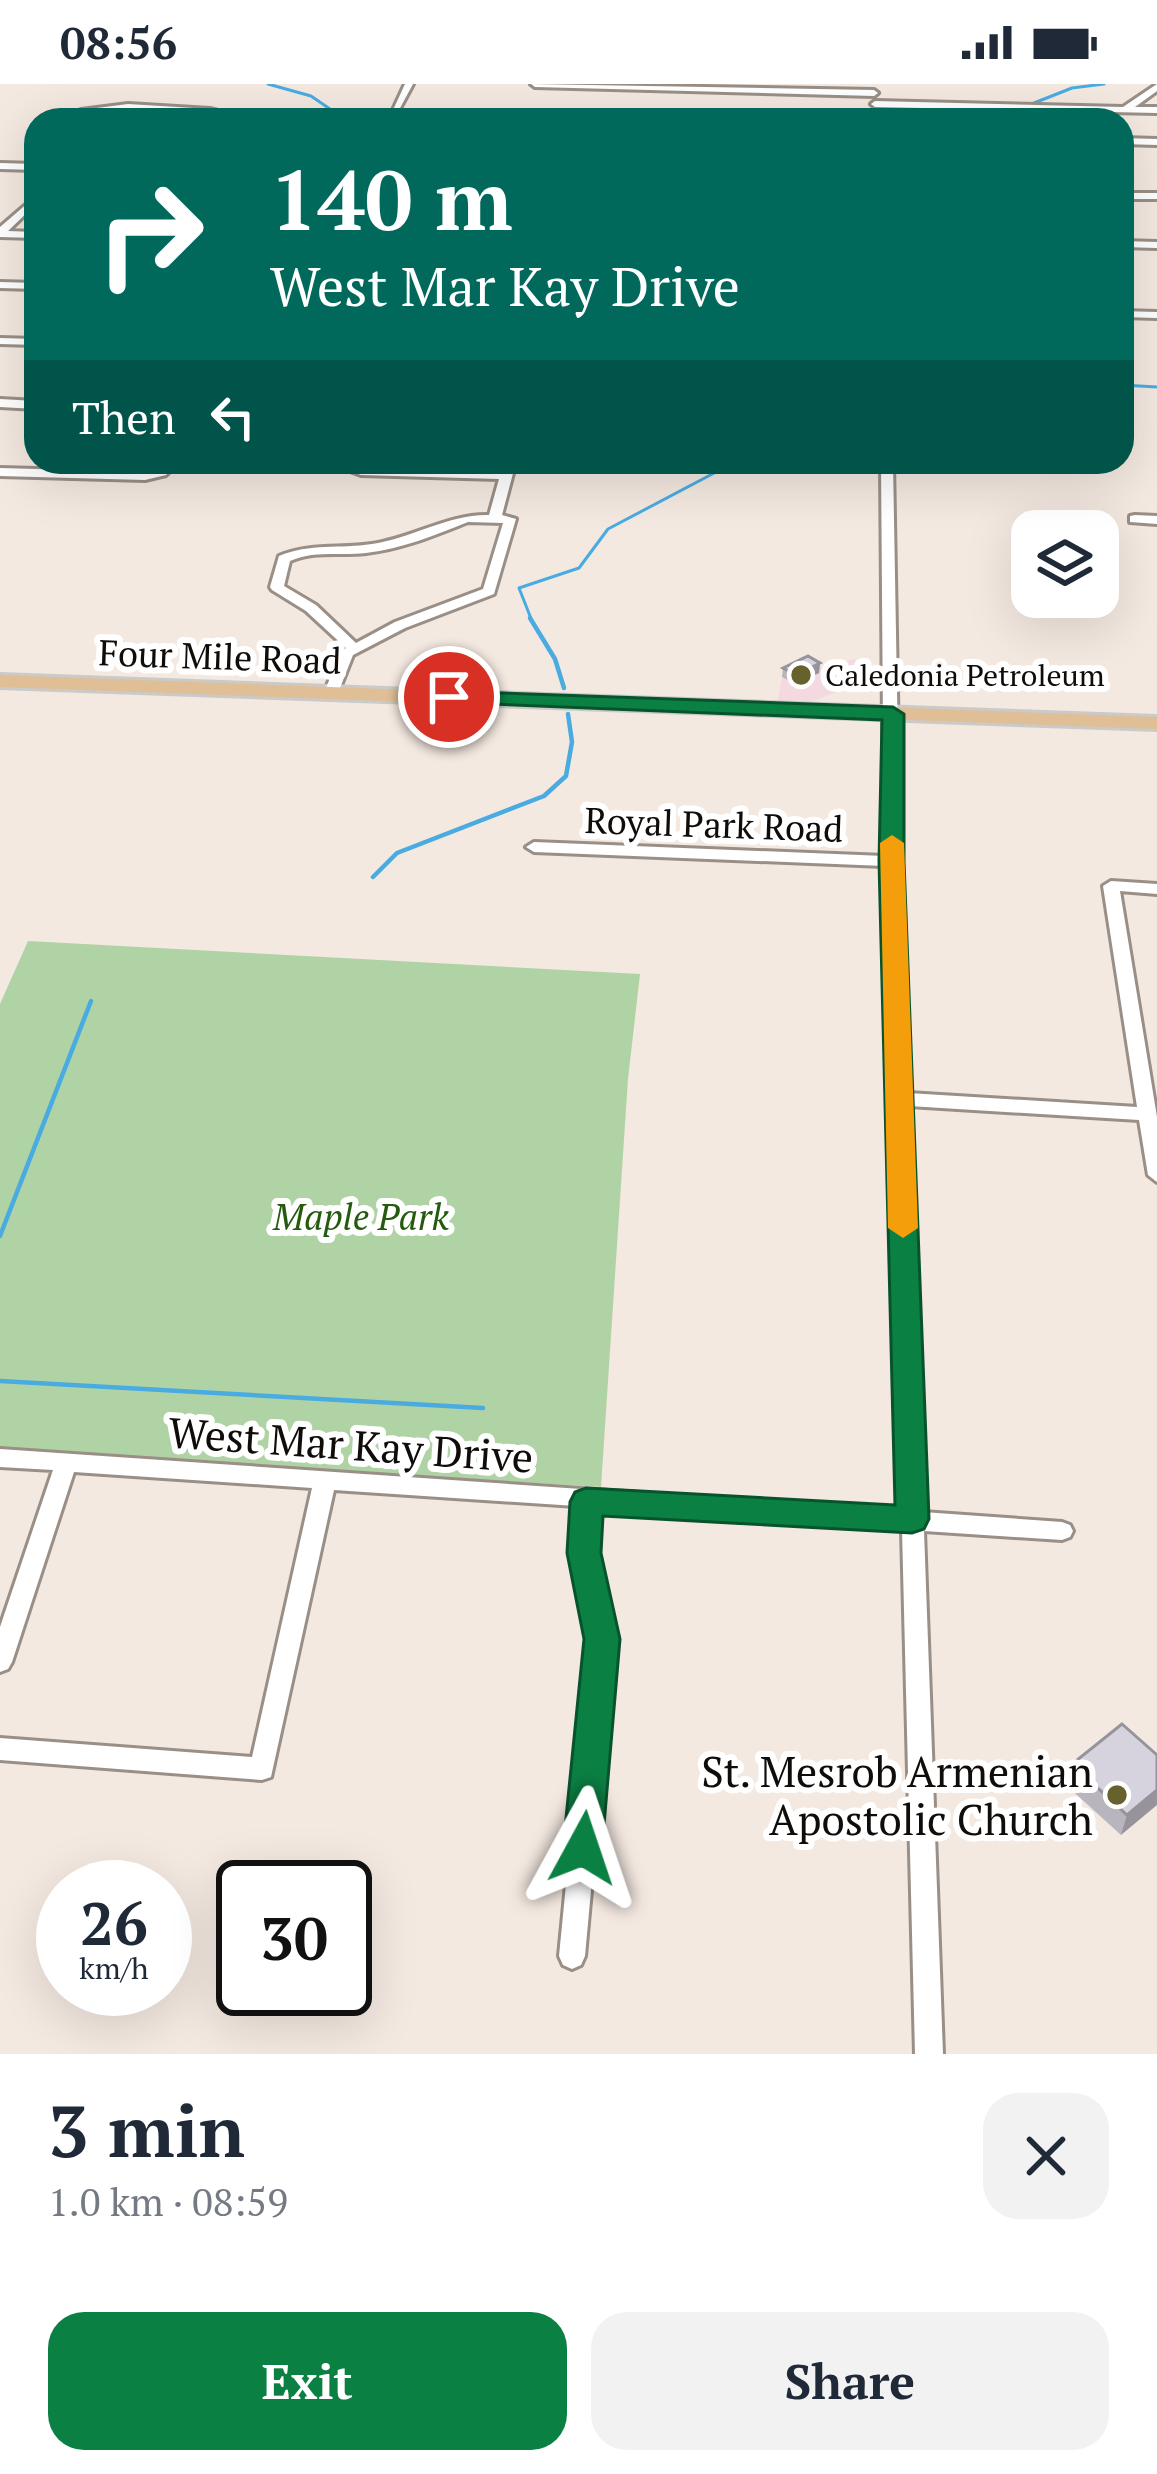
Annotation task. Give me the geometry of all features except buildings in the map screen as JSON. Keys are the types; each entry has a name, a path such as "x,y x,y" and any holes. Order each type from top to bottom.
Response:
{"main road":[{"name":"Four Mile Road","path":"0,680 1157,723"}],"street":[{"path":"396,108 409,84"},
{"path":"535,84 874,94 1108,108"},
{"path":"1126,108 1157,87"},
{"path":"0,234 24,211"},
{"path":"82,474 164,474"},
{"path":"331,693 342,659 354,648 489,591 507,474"},
{"path":"887,474 892,861 929,2054"},
{"path":"354,648 310,608 277,587 284,560 302,551 389,545 466,518 502,519"},
{"path":"1135,519 1157,520"},
{"name":"Royal Park Road","path":"534,847 892,861"},
{"path":"1157,889 1111,886 1157,1175"},
{"path":"899,1100 1147,1114"},
{"name":"West Mar Kay Drive","path":"0,1458 586,1502 1062,1531"},
{"path":"0,1662 66,1463"},
{"path":"0,1748 262,1769 325,1479"},
{"path":"572,1956 602,1639 584,1553 586,1502"}],"shaded area":[{"name":"Caledonia Petroleum","path":"854,659 867,662 867,681 813,701 777,703 782,677"}],"green space":[{"name":"Maple Park","path":"28,941 640,974 628,1079 601,1487 0,1451 0,1004"}],"waterway":[{"path":"268,84 311,96 328,108"},
{"path":"1034,103 1072,88 1104,84"},
{"path":"1134,386 1157,387"},
{"path":"532,621 519,588 579,568 608,529 712,474"},
{"path":"530,618 555,659 564,688"},
{"path":"373,877 397,853 544,796 566,776 572,742 568,714"},
{"path":"0,1236 91,1001"},
{"path":"0,1381 483,1408"}],"slow traffic":[{"path":"892,843 903,1228"}],"place":[{"name":"Caledonia Petroleum","path":"801,675"},
{"name":"St. Mesrob Armenian Apostolic Church","path":"1117,1795"}],"route":[{"path":"449,697 893,714 892,861 912,1519 586,1502 584,1553 602,1639 583,1848"}]}
